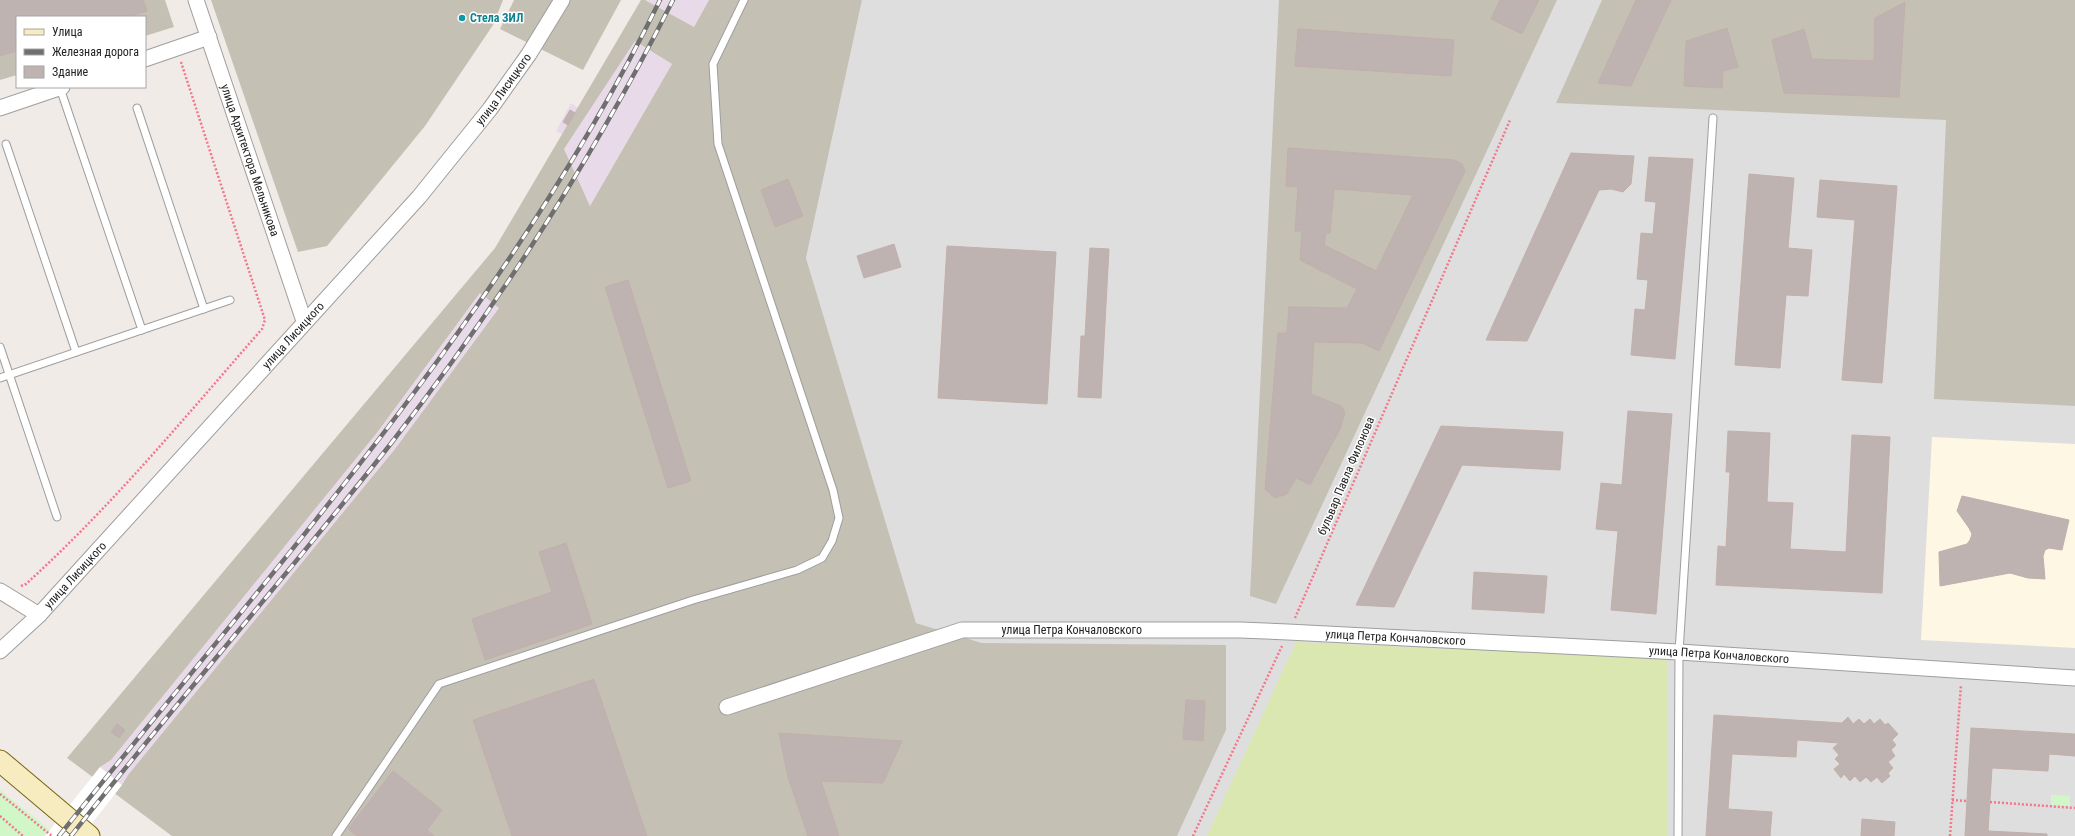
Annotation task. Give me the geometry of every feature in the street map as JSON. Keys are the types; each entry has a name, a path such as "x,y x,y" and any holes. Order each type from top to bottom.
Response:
{"main road":[{"path":"0,761 89,836"}],"street":[{"name":"улица Архитектора Мельникова","path":"196,0 304,321"},
{"name":"улица Лисицкого","path":"0,651 39,615 304,321 419,198 485,115 529,54 562,0"},
{"path":"146,59 209,37"},
{"path":"0,108 58,88"},
{"path":"0,591 39,615"},
{"name":"улица Петра Кончаловского","path":"727,707 962,630 1240,630 1288,632 1679,652 2075,678"}],"lane":[{"path":"336,836 439,684 693,600 798,570 822,558 832,541 839,518 833,490 718,144 713,64 744,0"},
{"path":"61,88 142,330"},
{"path":"137,108 204,308"},
{"path":"1678,836 1679,652 1713,118"},
{"path":"6,144 76,352"},
{"path":"0,378 230,300"},
{"path":"0,347 57,517"}],"path":[{"path":"18,587 26,584 51,562 115,498 262,329 265,320 176,49"},
{"name":"бульвар Павла Филонова","path":"1193,836 1288,632 1510,120"},
{"path":"1950,836 1962,670"},
{"path":"0,794 52,836"},
{"path":"1952,800 1967,801"},
{"path":"1990,802 2075,808"},
{"path":"0,816 23,836"}],"shaded area":[{"path":"0,0 165,0 174,27 146,36 146,16 16,16 16,75 0,80"},
{"path":"211,0 503,0 493,25 425,126 327,246 298,252"},
{"path":"514,0 621,0 583,70 500,29"},
{"path":"641,0 645,0 694,27 709,0 862,0 806,258 916,623 982,643 1226,645 1226,730 1177,836 172,836 67,758 495,248","holes":["635,41 672,64 590,206 564,149","480,293 499,308 395,449 128,775 122,785 100,767 111,760 376,434"]},
{"path":"645,0 709,0 694,27"},
{"path":"862,0 2075,0 2075,836 1177,836 1226,730 1226,646 982,643 916,623 806,258"},
{"path":"1279,0 1557,0 1276,604 1250,596"},
{"path":"1602,0 2075,0 2075,406 1934,399 1946,120 1556,103"},
{"path":"635,41 672,64 590,206 564,149"},
{"path":"571,103 580,109 565,136 556,131"},
{"path":"481,292 499,308 395,449 128,775 122,785 100,767 111,760 376,434"},
{"path":"1932,437 2075,444 2075,648 1921,640"}],"green space":[{"path":"1296,642 1668,659 1668,836 1207,836"},
{"path":"0,790 58,836 0,836"},
{"path":"2051,795 2070,796 2070,806 2051,805"}],"pier":[{"path":"100,767 122,785 82,836 45,836"}],"building":[{"path":"0,0 143,0 147,11 130,16 16,16 16,51 0,56"},
{"path":"1500,0 1539,0 1522,34 1491,19"},
{"path":"1636,0 1671,0 1631,86 1598,83"},
{"path":"1905,2 1899,97 1784,93 1772,40 1804,29 1812,59 1874,61 1875,18"},
{"path":"1727,28 1738,67 1723,71 1722,88 1684,86 1686,41"},
{"path":"1298,29 1454,40 1451,76 1295,66"},
{"path":"570,110 575,113 568,125 563,122"},
{"path":"1288,148 1454,160 1462,164 1465,171 1379,351 1362,343 1314,342 1311,394 1341,406 1345,413 1340,429 1310,485 1296,478 1287,494 1275,498 1265,489 1278,333 1287,333 1289,307 1347,308 1357,289 1300,260 1302,231 1295,231 1298,187 1286,186","holes":["1334,189 1413,195 1376,271 1324,245 1326,233 1330,233"]},
{"path":"1571,153 1634,156 1631,184 1623,192 1611,189 1599,190 1527,341 1486,340"},
{"path":"1649,157 1693,159 1675,359 1631,355 1635,309 1645,310 1648,280 1637,279 1641,233 1653,234 1656,202 1645,201"},
{"path":"1749,174 1794,178 1788,248 1812,250 1808,296 1786,295 1780,368 1735,365"},
{"path":"788,179 803,216 775,227 761,190"},
{"path":"1820,180 1897,186 1882,383 1842,380 1855,220 1817,217"},
{"path":"894,244 901,267 864,278 857,256"},
{"path":"947,246 1056,252 1047,404 938,398"},
{"path":"1090,248 1109,249 1101,398 1078,397 1081,336 1085,336"},
{"path":"628,280 691,481 668,488 605,287"},
{"path":"1628,411 1672,414 1656,614 1611,610 1618,531 1596,529 1601,483 1622,485"},
{"path":"1441,426 1563,432 1560,470 1462,465 1394,607 1356,605"},
{"path":"1728,431 1770,433 1767,502 1793,503 1790,549 1846,552 1852,435 1890,437 1882,593 1716,585 1718,546 1726,547 1730,472 1726,472"},
{"path":"1962,496 2069,520 2062,550 2049,548 2045,550 2043,556 2045,579 2028,578 2010,573 1940,586 1939,552 1967,544 1972,534 1957,511"},
{"path":"566,543 592,624 485,660 472,619 552,592 539,552"},
{"path":"1474,572 1547,576 1544,613 1472,609"},
{"path":"594,679 647,836 512,836 473,720"},
{"path":"1186,700 1205,701 1203,741 1183,739"},
{"path":"1714,715 1842,723 1848,717 1853,724 1859,719 1864,724 1870,719 1874,724 1880,719 1885,725 1888,723 1898,734 1892,740 1896,745 1891,750 1895,756 1888,762 1893,768 1888,773 1890,776 1882,783 1877,777 1871,782 1866,777 1860,782 1855,776 1850,781 1844,774 1841,778 1834,769 1840,764 1835,759 1839,755 1833,748 1839,743 1797,740 1796,757 1732,754 1728,809 1772,812 1770,836 1706,836"},
{"path":"117,724 125,730 119,738 111,732"},
{"path":"1971,728 2075,734 2075,756 2049,754 2048,771 1992,768 1988,831 2047,834 2047,836 1965,836"},
{"path":"779,733 902,741 883,783 821,781 839,836 808,836 788,777"},
{"path":"393,771 442,810 427,830 434,836 357,836 348,829"},
{"path":"1862,819 1895,822 1894,836 1861,836"}],"railway":[{"path":"59,836 303,536 383,434 459,331 532,224 599,114 660,0"},
{"path":"71,836 350,495 389,446 468,340 542,230 577,173 643,59 673,0"}],"place":[{"name":"Стела ЗИЛ","path":"462,18"}]}
